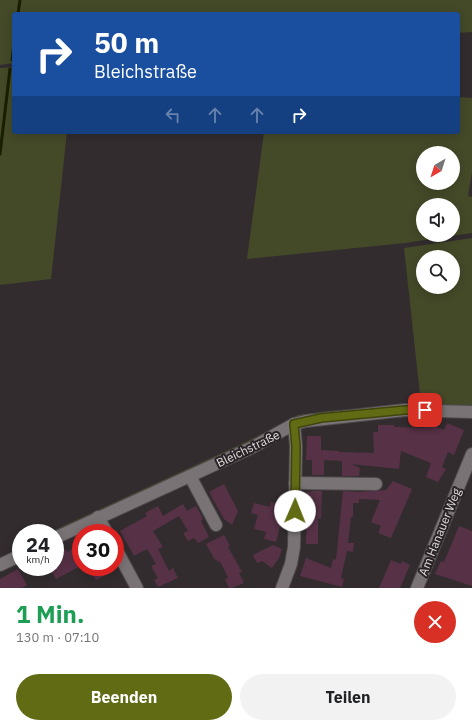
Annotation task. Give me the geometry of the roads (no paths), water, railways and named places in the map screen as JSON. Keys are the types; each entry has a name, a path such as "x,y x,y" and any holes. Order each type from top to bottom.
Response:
{"street":[{"name":"Bleichstraße","path":"64,534 253,447 294,424 321,418 405,410 472,412"},
{"path":"282,588 294,552 296,483 294,424"},
{"name":"Am Hanauer Weg","path":"417,588 472,454"},
{"path":"190,476 216,525"},
{"path":"296,483 376,484"},
{"path":"98,517 102,524"},
{"path":"0,565 12,559"},
{"path":"124,564 137,588"}],"waterway":[{"path":"18,12 20,0"},
{"path":"0,154 10,69"}]}
